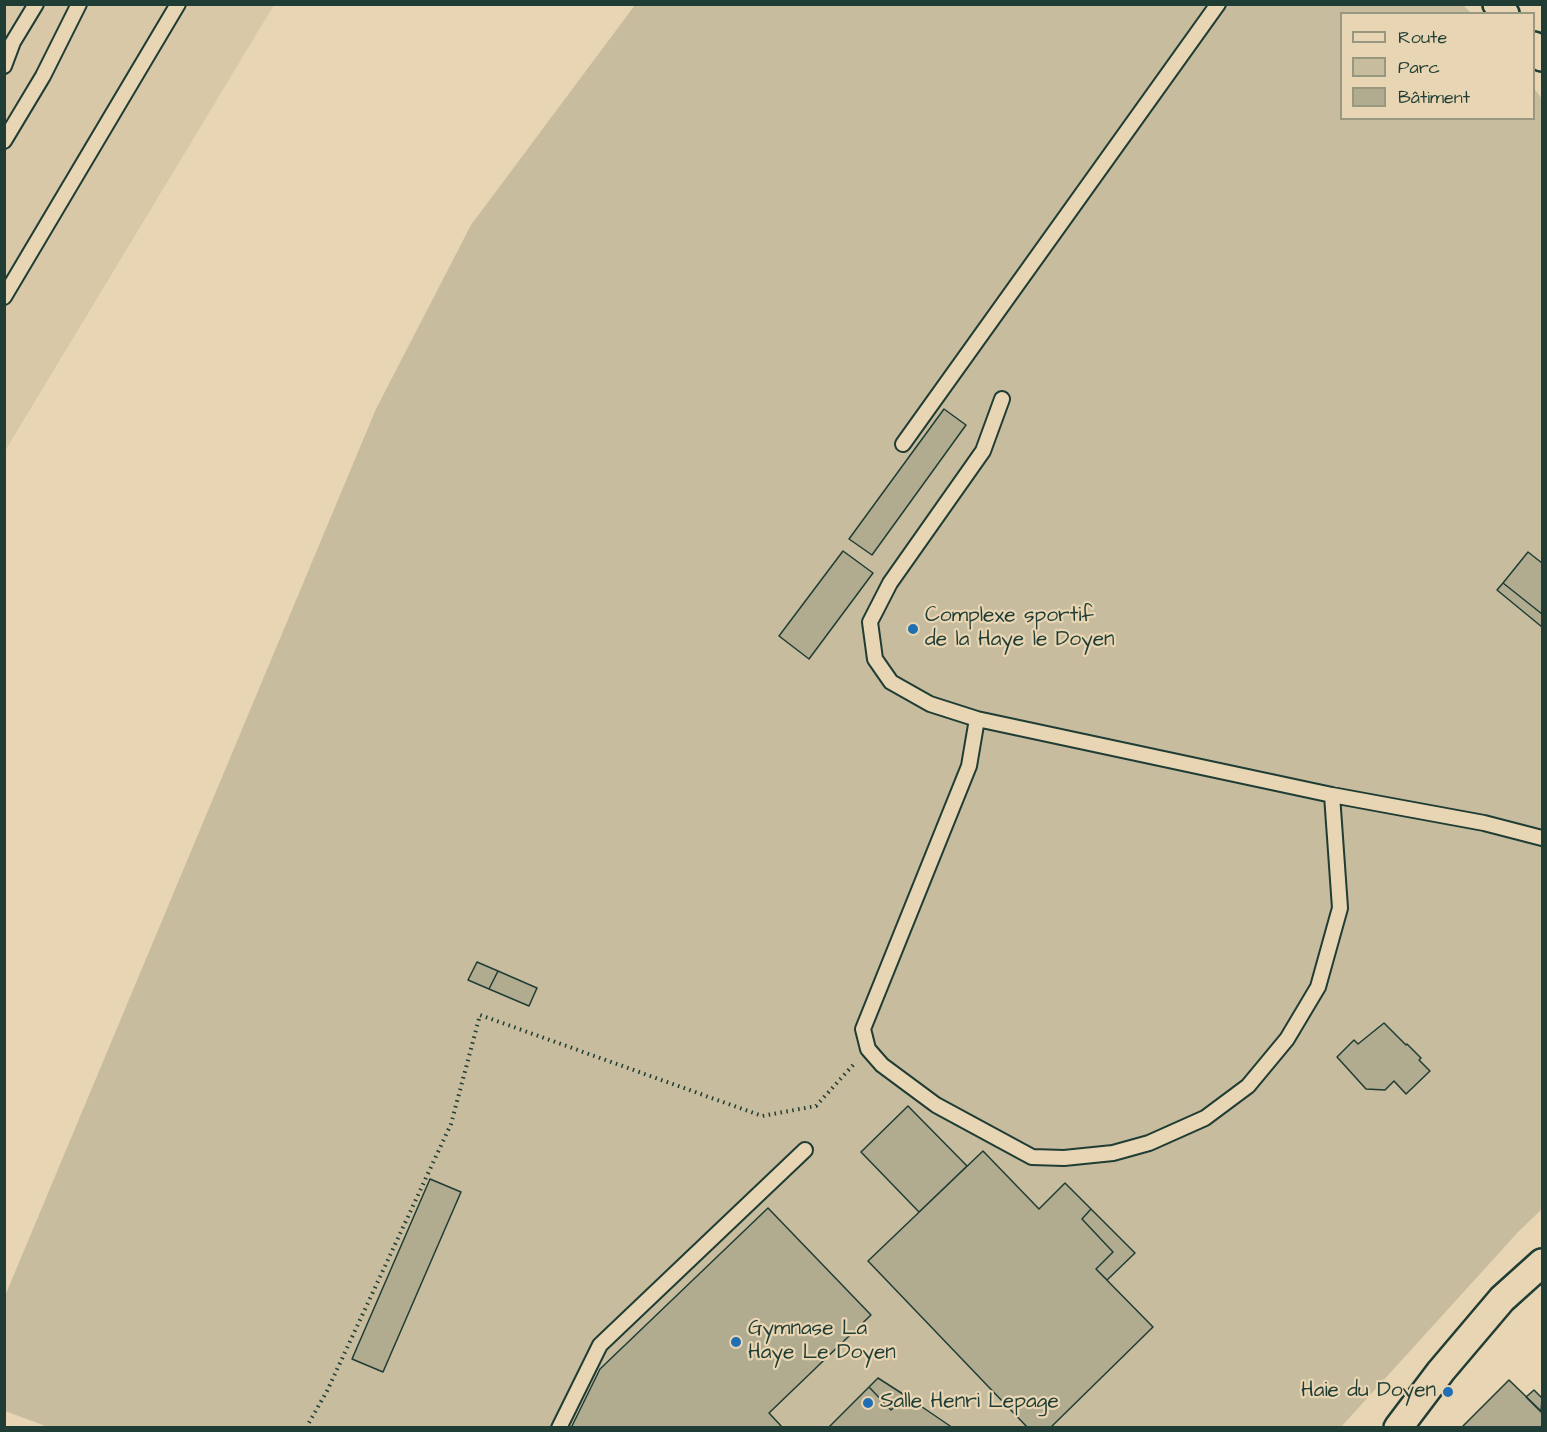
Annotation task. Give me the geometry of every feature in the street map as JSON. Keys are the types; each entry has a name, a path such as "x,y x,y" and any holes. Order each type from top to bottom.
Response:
{"street":[{"path":"1398,1428 1441,1371 1502,1299 1542,1263"}],"lane":[{"path":"4,66 13,42 36,4"},
{"path":"4,141 43,76 79,4"},
{"path":"4,297 178,4"},
{"path":"903,444 1218,4"},
{"path":"1002,399 983,451 890,583 870,622 875,659 891,682 930,704 977,719 1332,795 1484,823 1542,838"},
{"path":"977,719 969,766 863,1029 868,1049 882,1065 936,1105 1032,1157 1064,1158 1113,1153 1149,1143 1205,1118 1248,1086 1287,1040 1318,987 1340,908 1332,795"},
{"path":"559,1428 600,1345 805,1150"}],"path":[{"path":"306,1428 327,1391 451,1124 480,1015 762,1116 816,1106 868,1049"}],"shaded area":[{"path":"5,5 274,5 5,451"}],"green space":[{"name":"Complexe sportif de la Haye le Doyen","path":"635,5 1463,5 1470,12 1340,12 1340,120 1535,120 1535,89 1542,99 1542,1209 1519,1231 1341,1427 51,1428 5,1411 5,1296 376,409 471,225"}],"building":[{"path":"944,409 966,425 872,555 849,539"},
{"path":"843,551 873,573 809,659 779,636"},
{"path":"1528,552 1542,563 1542,614 1503,583"},
{"path":"1503,583 1542,614 1542,627 1497,590"},
{"path":"477,962 498,971 489,989 468,980"},
{"path":"498,971 537,988 529,1006 489,989"},
{"path":"1384,1023 1421,1058 1419,1060 1430,1071 1406,1094 1394,1081 1385,1090 1366,1089 1337,1057 1354,1040 1358,1044"},
{"path":"908,1106 967,1166 919,1212 861,1152"},
{"path":"983,1151 1039,1209 1065,1183 1091,1209 1082,1219 1113,1252 1096,1269 1153,1327 1050,1428 1028,1428 868,1261"},
{"path":"430,1179 461,1192 383,1372 352,1359"},
{"name":"Gymnase La Haye Le Doyen","path":"768,1208 871,1315 769,1413 783,1428 571,1428 600,1369"},
{"path":"1091,1209 1135,1253 1107,1280 1096,1269 1113,1252 1082,1219"},
{"path":"878,1378 906,1396 891,1410 869,1387"},
{"path":"1509,1380 1542,1412 1542,1428 1464,1428 1463,1426"},
{"name":"Salle Henri Lepage","path":"869,1387 891,1410 906,1396 953,1428 828,1428"},
{"path":"1534,1390 1542,1398 1541,1412 1526,1397"}],"place":[{"name":"Complexe sportif de la Haye le Doyen","path":"913,629"},
{"name":"Gymnase La Haye Le Doyen","path":"736,1342"},
{"name":"Haie du Doyen","path":"1448,1392"},
{"name":"Salle Henri Lepage","path":"868,1403"}]}
